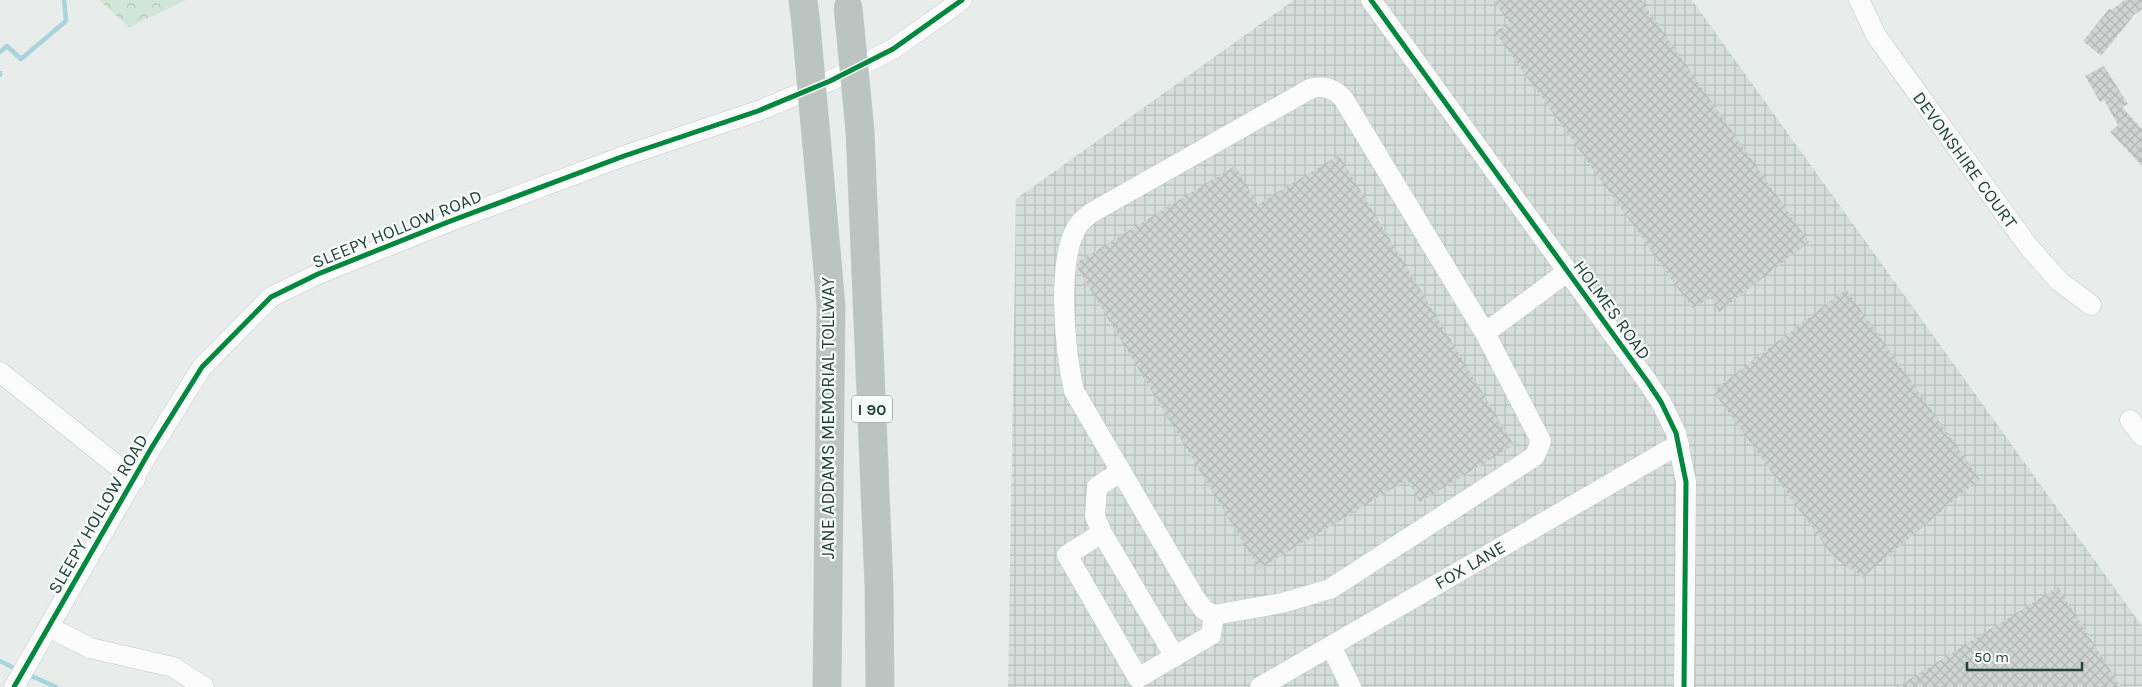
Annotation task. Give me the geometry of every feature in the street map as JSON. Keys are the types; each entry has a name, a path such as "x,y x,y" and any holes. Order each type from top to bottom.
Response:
{"highway":[{"name":"I 90","path":"848,4 860,130 879,586 880,687"},
{"name":"JANE ADDAMS MEMORIAL TOLLWAY","path":"804,13 832,306 827,687"}],"street":[{"name":"SLEEPY HOLLOW ROAD","path":"14,687 135,480 152,446 202,367 271,297 318,274 448,222 624,156 758,111 830,81 893,49 962,0"},
{"name":"HOLMES ROAD","path":"1371,0 1661,402 1679,444 1685,469 1688,503 1684,687"},
{"name":"DEVONSHIRE COURT","path":"1859,0 1876,37 2028,246 2059,281 2090,305"},
{"path":"1316,87 1328,88 1343,98 1485,333 1541,440 1535,456 1330,588 1282,603 1214,614 1204,610 1194,598 1120,472 1074,391 1067,363 1064,328 1066,282 1070,240 1078,225 1091,213 1310,89 1316,87"},
{"path":"1485,333 1567,272"},
{"path":"0,372 135,480"},
{"name":"FOX LANE","path":"1260,687 1679,444"},
{"path":"1120,472 1097,487 1095,516 1102,532 1175,657"},
{"path":"1102,532 1067,555 1138,678 1211,635 1214,614"},
{"path":"49,627 90,648 173,667 204,687"},
{"path":"1331,646 1352,687"}],"shaded area":[{"path":"1294,0 1692,0 2142,626 2142,687 1008,687 1016,199"}],"green space":[{"path":"99,0 186,0 129,27"}],"building":[{"path":"1493,0 1641,0 1809,242 1719,312 1711,298 1692,308 1495,32 1510,23"},
{"path":"2125,0 2142,0 2142,9 2134,15 2101,56 2083,41 2109,9 2111,10"},
{"path":"2104,66 2128,104 2122,107 2142,129 2142,166 2110,132 2118,125 2104,100 2100,102 2085,76"},
{"path":"1339,155 1514,445 1420,502 1407,480 1259,569 1078,269 1078,264 1079,261 1235,166 1258,204"},
{"path":"1846,289 1980,479 1863,577 1834,558 1713,391"},
{"path":"2058,587 2121,687 1897,687"}],"waterway":[{"path":"0,52 7,46 21,59 66,21 64,0"},
{"path":"0,661 18,670"},
{"path":"27,674 56,687"}],"cycle path":[{"path":"14,687 152,447 202,367 271,297 318,274 448,222 624,156 758,111 830,81 893,49 962,0"},
{"path":"1371,0 1647,381 1661,402 1676,433 1686,482 1684,687"}]}
